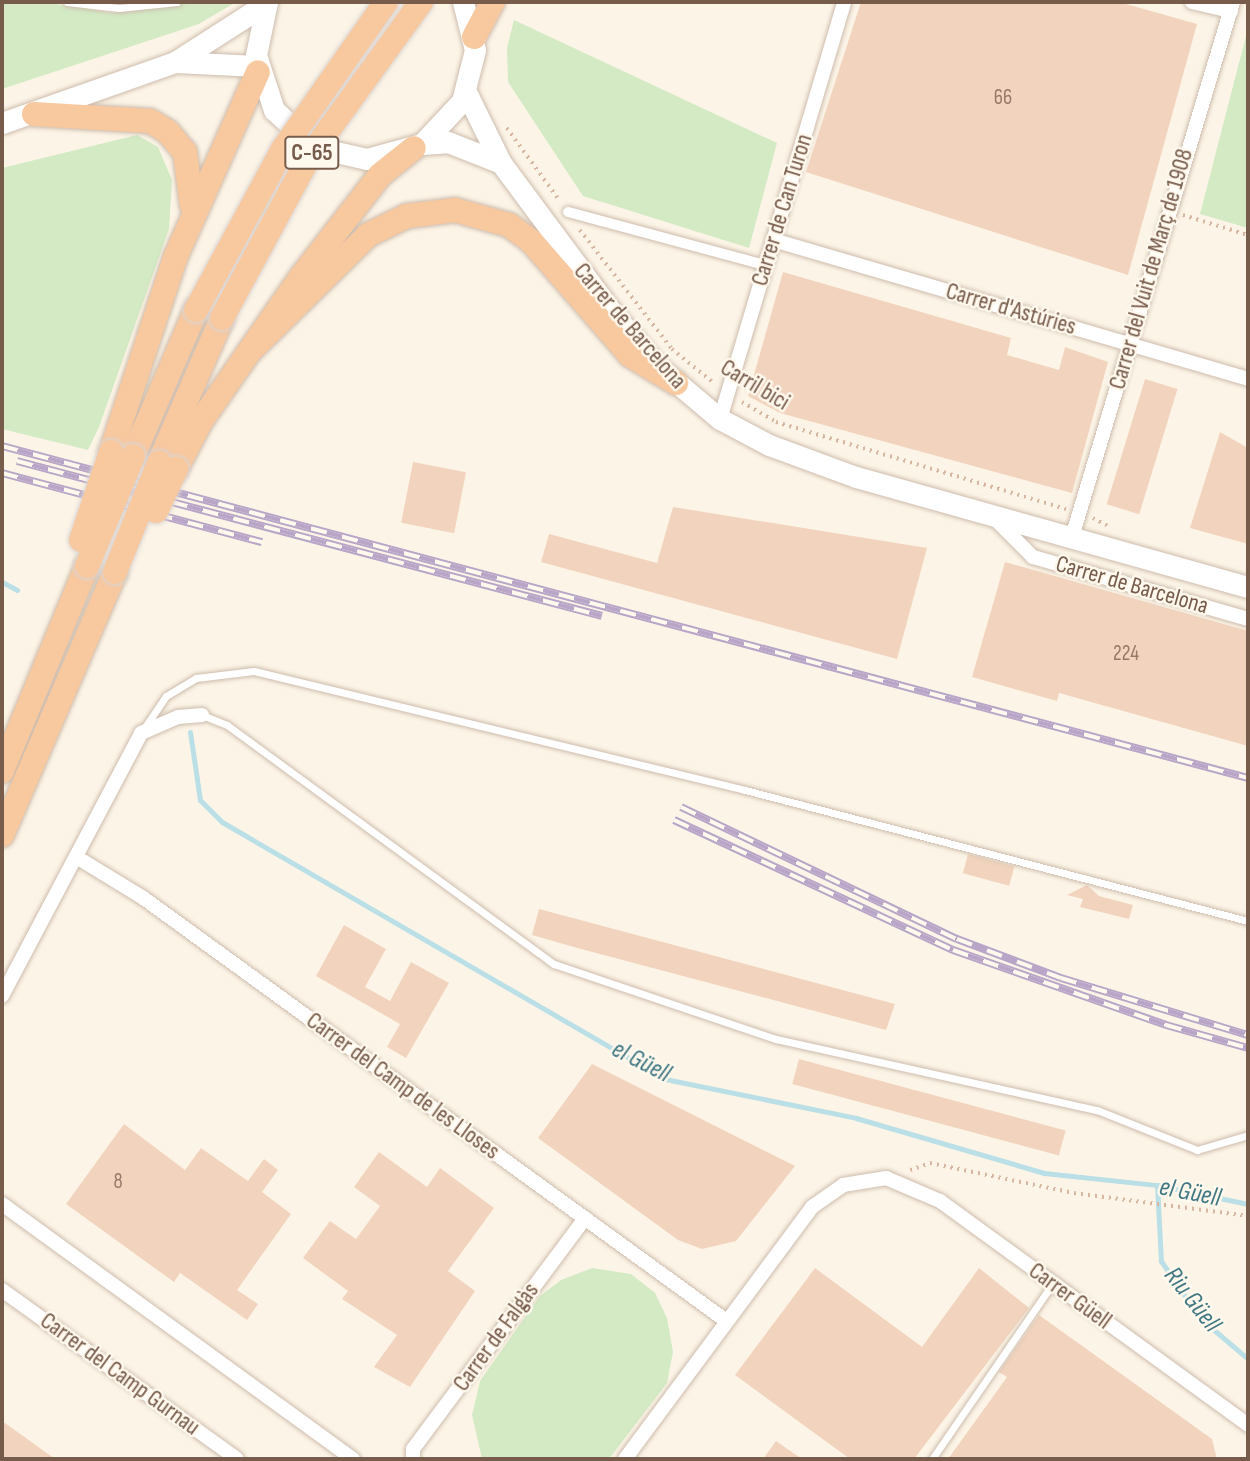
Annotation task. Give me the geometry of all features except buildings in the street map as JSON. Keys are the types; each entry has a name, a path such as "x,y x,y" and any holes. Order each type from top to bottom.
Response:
{"highway":[{"name":"C-65","path":"2,771 34,695 122,454 283,149 386,2"},
{"name":"C-65","path":"2,835 168,466 222,318 309,157 421,2"},
{"path":"474,37 493,2"},
{"path":"122,454 191,221 258,69"},
{"path":"34,114 124,115 168,132 191,173 191,221"},
{"path":"168,466 248,352 380,175 418,146"},
{"path":"248,352 368,235 407,216 455,210 509,225 531,241 630,355 676,383"}],"main road":[{"path":"2,123 34,114 174,62 267,2"},
{"path":"267,2 258,30 258,69 282,121 314,147 367,159 418,146 448,142 500,163"},
{"path":"418,146 444,125 466,92 474,37 463,2"},
{"path":"174,62 258,69"},
{"name":"Carrer de Barcelona","path":"466,92 500,163 611,311 676,383 720,419 769,445 856,477 1248,587"}],"street":[{"name":"Carrer de Can Turon","path":"720,419 844,2"},
{"path":"1192,2 1232,6"},
{"name":"Carrer del Vuit de Març de 1908","path":"1072,537 1232,6"},
{"path":"568,212 765,265"},
{"name":"Carrer d'Astúries","path":"773,240 1248,379"},
{"name":"Carrer de Barcelona","path":"991,515 1033,556 1248,619"},
{"path":"2,996 78,858 141,733 178,717 202,716"},
{"name":"Carrer del Camp de les Lloses","path":"78,858 142,897 725,1320"},
{"path":"625,1459 725,1320 828,1193 862,1180 886,1178"},
{"name":"Carrer Güell","path":"886,1178 940,1201 1248,1426"},
{"path":"2,1204 353,1459"},
{"name":"Carrer de Falgàs","path":"413,1459 414,1449 584,1217"},
{"name":"Carrer del Camp Gurnau","path":"2,1290 237,1459"}],"lane":[{"path":"67,2 119,8 177,2"},
{"path":"141,733 166,696 196,678 254,671 745,790 1248,921"},
{"path":"202,716 227,725 554,964 776,1039 1097,1110 1197,1150 1248,1135"},
{"path":"932,1459 1053,1283"}],"path":[{"name":"Carril bici","path":"501,120 672,349 728,392 776,422 1079,513 1116,530"},
{"path":"1176,214 1248,235"},
{"path":"886,1178 930,1163 1074,1193 1248,1216"}],"green space":[{"path":"2,2 43,2 113,13 188,2 236,2 199,24 2,89"},
{"path":"514,20 777,143 749,248 583,196 508,82 507,48"},
{"path":"1248,28 1248,228 1200,214"},
{"path":"137,135 158,147 172,180 169,229 99,427 88,450 2,429 2,168"},
{"path":"592,1268 631,1274 655,1293 667,1318 673,1352 667,1383 609,1459 482,1459 472,1415 480,1381 540,1296 561,1280"}],"waterway":[{"name":"el Güell","path":"2,582 17,590"},
{"name":"el Güell","path":"190,732 200,800 222,822 665,1079 856,1118 1044,1173 1157,1185 1248,1204"},
{"name":"Riu Güell","path":"1157,1185 1161,1261 1200,1318 1248,1359"}],"railway":[{"path":"2,446 1248,778"},
{"path":"17,461 602,616"},
{"path":"2,473 262,542"},
{"path":"681,807 957,939 1061,978 1248,1035"},
{"path":"674,820 953,950 1166,1025 1248,1048"}]}
